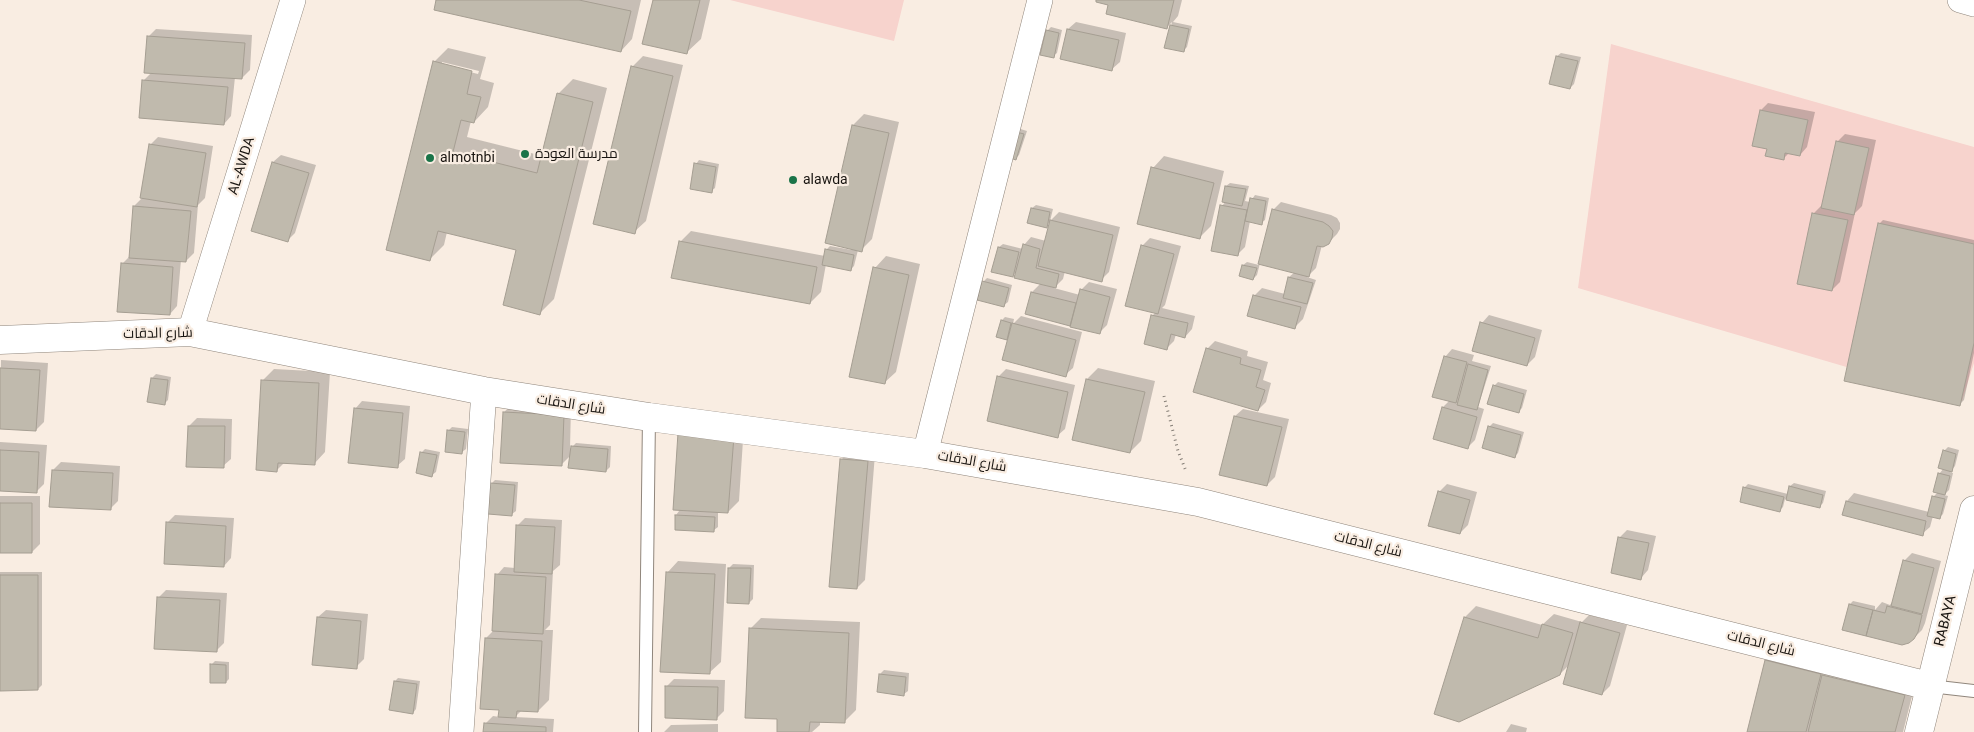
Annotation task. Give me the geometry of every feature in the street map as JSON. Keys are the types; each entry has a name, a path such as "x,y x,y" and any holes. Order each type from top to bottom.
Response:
{"street":[{"name":"AL-AWDA","path":"190,332 293,0"},
{"path":"925,454 1040,0"},
{"path":"1960,0 1974,4"},
{"name":"شارع الدقات","path":"0,340 190,332 484,391 649,418 925,454 1198,502 1930,686"},
{"path":"461,732 484,391"},
{"name":"RABAYA","path":"1919,732 1974,510"}],"lane":[{"path":"645,732 649,418"},
{"path":"1930,686 1974,691"}],"path":[{"path":"1164,396 1178,451 1198,502"}],"shaded area":[{"path":"730,0 904,0 894,41"},
{"path":"1611,44 1974,147 1974,363 1962,401 1578,288"}],"building":[{"path":"436,0 579,0 631,11 621,52 434,10"},
{"path":"653,0 700,0 687,54 642,44"},
{"path":"1096,0 1174,0 1167,29 1106,14 1108,5 1096,2"},
{"path":"1170,25 1189,29 1184,52 1164,48"},
{"path":"1067,29 1119,40 1112,71 1060,59"},
{"path":"1046,30 1059,33 1054,58 1040,55"},
{"path":"147,36 245,43 242,79 144,73"},
{"path":"1556,56 1578,61 1570,89 1549,84"},
{"path":"433,61 472,71 467,94 481,97 474,123 461,120 453,152 537,173 557,93 593,102 540,315 503,305 516,250 438,231 430,261 386,250"},
{"path":"631,66 673,76 635,234 593,224"},
{"path":"142,80 228,87 224,125 139,118"},
{"path":"1760,110 1808,120 1800,156 1785,153 1784,160 1765,156 1767,149 1752,146"},
{"path":"852,125 889,133 862,252 825,243"},
{"path":"1009,130 1024,134 1016,160 1001,155"},
{"path":"1836,141 1869,148 1854,215 1821,208"},
{"path":"149,144 206,153 197,207 140,198"},
{"path":"272,162 309,173 288,242 251,231"},
{"path":"694,163 716,167 712,193 690,189"},
{"path":"1151,167 1214,183 1200,239 1137,224"},
{"path":"1225,186 1246,189 1242,206 1222,202"},
{"path":"1250,198 1266,201 1262,225 1245,221"},
{"path":"1220,205 1247,210 1238,256 1211,251"},
{"path":"133,206 191,211 186,262 129,258"},
{"path":"1031,208 1050,212 1047,228 1027,223"},
{"path":"1272,209 1323,222 1333,231 1329,244 1323,247 1317,246 1309,277 1258,264"},
{"path":"1812,213 1848,220 1832,291 1797,284"},
{"path":"1050,220 1113,235 1102,282 1038,266"},
{"path":"1878,223 1974,244 1974,343 1960,406 1844,381"},
{"path":"679,241 817,267 810,304 671,278"},
{"path":"1023,244 1040,249 1036,268 1059,274 1056,288 1014,278"},
{"path":"1141,245 1174,254 1158,314 1125,306"},
{"path":"998,247 1019,252 1013,277 991,272"},
{"path":"825,249 854,255 851,271 822,265"},
{"path":"121,263 173,267 170,315 117,312"},
{"path":"1242,265 1257,268 1253,280 1239,276"},
{"path":"873,267 909,275 885,384 849,377"},
{"path":"1288,277 1313,283 1307,304 1283,298"},
{"path":"982,281 1009,288 1004,307 977,300"},
{"path":"1080,289 1110,297 1100,334 1070,327"},
{"path":"1031,292 1076,303 1070,326 1025,314"},
{"path":"1253,295 1301,307 1295,329 1247,316"},
{"path":"1151,315 1188,323 1185,338 1171,334 1167,350 1144,344"},
{"path":"1001,320 1011,323 1007,340 996,337"},
{"path":"1480,322 1535,338 1527,366 1472,351"},
{"path":"1012,323 1076,340 1066,377 1002,360"},
{"path":"1206,348 1241,358 1240,364 1261,370 1256,387 1265,390 1258,411 1193,392"},
{"path":"1444,356 1467,362 1456,403 1432,397"},
{"path":"1468,364 1488,370 1477,410 1457,405"},
{"path":"0,368 40,370 36,431 0,429"},
{"path":"997,376 1068,392 1058,438 987,421"},
{"path":"151,378 168,380 165,405 147,402"},
{"path":"1086,379 1145,392 1130,453 1072,440"},
{"path":"261,380 319,383 315,465 278,463 277,472 256,470"},
{"path":"1493,385 1524,394 1519,413 1487,404"},
{"path":"1442,407 1477,417 1468,449 1433,439"},
{"path":"354,408 403,413 398,468 348,463"},
{"path":"503,412 564,415 562,466 500,463"},
{"path":"1234,416 1282,427 1267,486 1219,475"},
{"path":"188,426 225,426 224,468 186,467"},
{"path":"1488,426 1521,435 1515,458 1482,448"},
{"path":"447,430 465,432 462,454 445,452"},
{"path":"678,433 734,436 728,513 673,510"},
{"path":"571,446 608,449 606,472 568,468"},
{"path":"0,450 39,452 37,493 0,491"},
{"path":"1943,450 1956,454 1952,472 1938,468"},
{"path":"420,452 437,455 432,477 416,473"},
{"path":"840,459 868,461 857,589 829,587"},
{"path":"52,470 113,473 111,510 49,507"},
{"path":"1938,473 1950,476 1945,495 1933,492"},
{"path":"490,483 515,485 512,516 488,514"},
{"path":"1789,486 1823,495 1820,508 1786,500"},
{"path":"1743,487 1784,497 1780,512 1740,502"},
{"path":"1438,491 1470,500 1460,534 1428,526"},
{"path":"1932,496 1945,499 1940,519 1927,516"},
{"path":"1846,501 1926,521 1923,536 1842,515"},
{"path":"0,503 32,503 32,553 0,553"},
{"path":"675,515 715,517 714,532 675,530"},
{"path":"166,522 226,526 224,567 164,564"},
{"path":"516,525 555,527 552,574 514,572"},
{"path":"1618,537 1649,543 1641,580 1611,573"},
{"path":"1903,560 1934,568 1922,614 1891,606"},
{"path":"728,568 751,568 749,604 727,603"},
{"path":"666,572 715,574 710,674 660,672"},
{"path":"495,574 546,577 543,634 492,631"},
{"path":"0,575 38,575 38,690 0,691"},
{"path":"157,597 220,600 217,652 154,649"},
{"path":"1849,604 1873,610 1866,636 1842,630"},
{"path":"1887,606 1922,615 1918,632 1909,643 1902,645 1866,636 1873,610 1885,613"},
{"path":"317,617 361,621 357,669 312,665"},
{"path":"1464,617 1538,638 1542,624 1573,633 1560,675 1459,722 1434,714"},
{"path":"1580,622 1620,633 1602,695 1563,684"},
{"path":"749,628 849,633 845,723 810,722 809,732 777,732 777,719 745,718"},
{"path":"485,638 542,641 538,712 517,711 516,718 498,717 499,710 480,709"},
{"path":"1765,660 1821,674 1806,732 1747,732"},
{"path":"210,664 226,665 226,683 210,683"},
{"path":"879,674 906,677 904,696 877,692"},
{"path":"1822,675 1905,695 1895,732 1808,732"},
{"path":"394,681 417,684 413,714 389,710"},
{"path":"665,686 718,687 717,720 665,718"},
{"path":"484,723 546,727 546,732 483,732"}],"place":[{"name":"مدرسة العودة","path":"525,154"},
{"name":"almotnbi","path":"430,158"},
{"name":"alawda","path":"793,180"}]}
